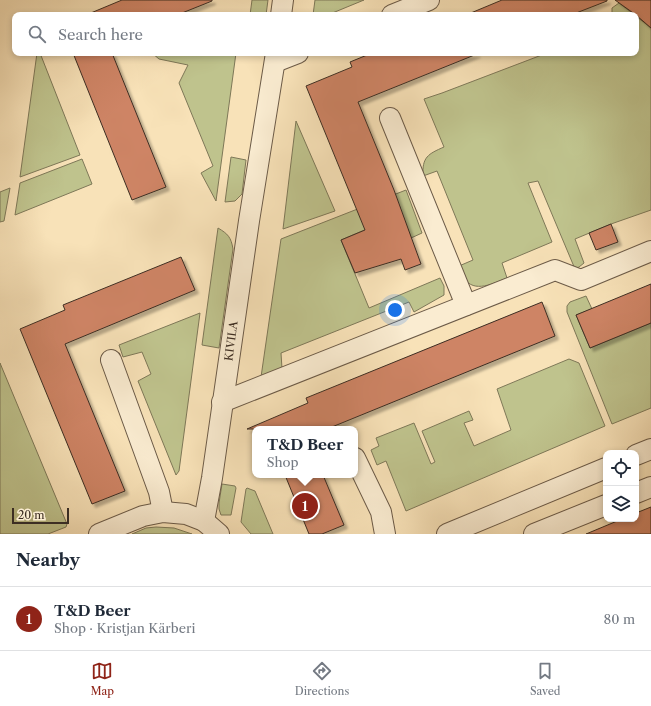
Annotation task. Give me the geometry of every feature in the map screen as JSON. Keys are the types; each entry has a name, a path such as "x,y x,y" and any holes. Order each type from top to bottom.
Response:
{"street":[{"path":"281,12 283,0"},
{"path":"399,12 429,0"},
{"name":"KIVILA","path":"204,521 212,478 249,221 276,58"},
{"path":"390,118 466,305"},
{"path":"222,402 555,270 581,280 651,251"},
{"path":"111,360 159,492 163,512"},
{"path":"639,454 651,449"},
{"path":"358,464 381,512 385,534"},
{"path":"447,534 603,469"},
{"path":"639,492 651,487"},
{"path":"534,534 603,506"},
{"path":"99,534 143,516 163,512 186,514 204,521 219,534"}],"green space":[{"path":"252,0 268,0 266,12 250,12"},
{"path":"315,0 364,0 335,12 313,12"},
{"path":"619,3 631,12 612,12 612,8"},
{"path":"639,18 651,28 651,210 575,239 584,263 575,269 538,181 528,183 552,242 502,263 507,278 484,286 468,283 463,277 459,266 473,260 437,171 423,176 424,164 427,157 444,147 424,99 539,56 639,56"},
{"path":"37,56 41,56 80,155 20,177"},
{"path":"156,56 236,56 216,201 201,173 213,166 179,83 188,65 159,59"},
{"path":"296,121 335,211 283,229"},
{"path":"231,157 246,160 242,194 235,201 225,202"},
{"path":"82,159 92,184 15,215 20,183"},
{"path":"10,188 4,221 0,222 0,192"},
{"path":"406,190 422,233 411,238 402,214 341,240 369,308 440,278 444,286 444,295 414,312 409,302 281,353 282,369 261,377 281,239"},
{"path":"218,228 228,236 233,249 219,348 202,345"},
{"path":"586,296 592,309 576,315 590,348 651,323 651,408 612,424 567,312 567,306 570,302"},
{"path":"200,313 179,471 176,475 138,381 151,374 142,352 123,357 119,345"},
{"path":"569,359 579,363 605,426 406,511 386,461 377,465 371,450 379,446 376,438 414,423 431,464 435,462 422,431 469,411 473,420 464,423 474,446 511,430 497,389"},
{"path":"0,363 67,524 66,527 48,534 0,534"},
{"path":"222,484 235,486 236,488 231,515 221,515 219,509"},
{"path":"247,488 255,491 273,534 251,534 241,522"},
{"path":"146,528 174,528 192,534 132,534"}],"building":[{"path":"122,0 212,0 184,12 93,12"},
{"path":"502,0 607,0 579,12 473,12"},
{"path":"615,0 651,0 651,28 639,18 639,12 632,12"},
{"path":"74,56 113,56 166,187 132,200"},
{"path":"365,56 472,56 358,102 394,190 421,264 405,270 401,259 355,273 341,240 365,230 306,86 352,67 350,62"},
{"path":"611,224 618,242 596,250 589,233"},
{"path":"181,257 195,290 65,344 125,491 92,504 20,329 65,310 63,305"},
{"path":"651,284 651,323 590,348 576,315"},
{"path":"542,302 555,336 334,426 254,426 308,403 306,398"},
{"path":"286,478 324,478 344,525 322,534 309,534"},
{"path":"651,507 651,534 586,534 615,522 639,522 639,512"}],"place":[{"name":"T&D Beer","path":"305,506"}]}
